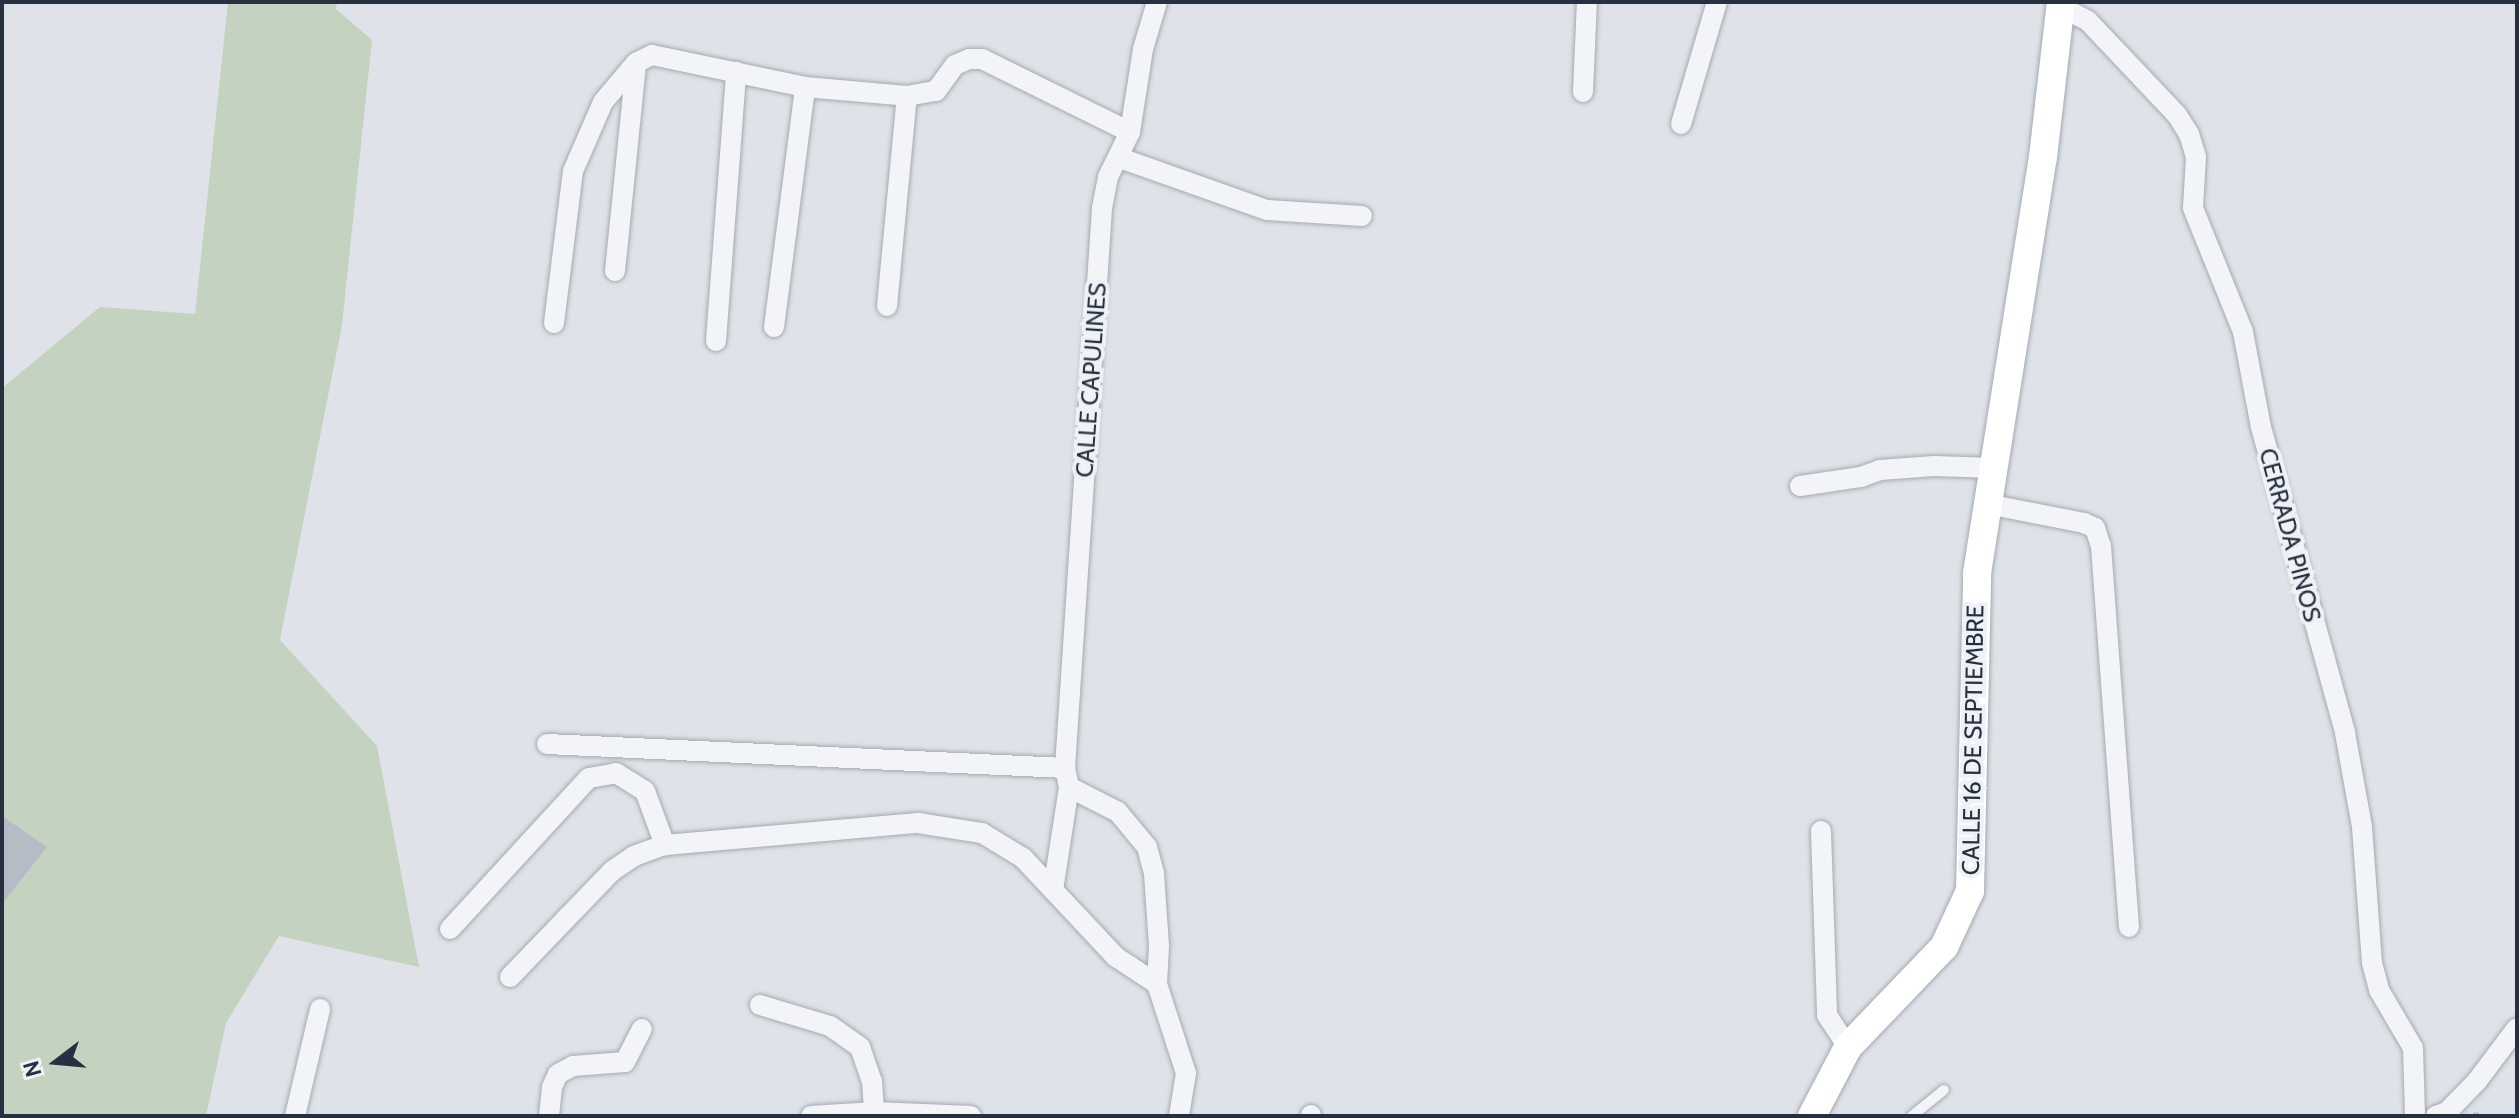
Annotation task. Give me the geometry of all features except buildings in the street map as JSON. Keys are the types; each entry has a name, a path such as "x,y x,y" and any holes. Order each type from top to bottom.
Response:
{"main road":[{"name":"CALLE 16 DE SEPTIEMBRE","path":"1812,1116 1848,1047 1944,947 1970,891 1977,573 2043,157 2061,5"}],"street":[{"name":"CALLE CAPULINES","path":"1053,890 1067,777 1102,208 1108,177 1120,158 1130,132 1143,49 1157,2"},
{"path":"1583,92 1587,2"},
{"path":"1681,124 1717,2"},
{"name":"CERRADA PINOS","path":"2061,5 2088,21 2177,115 2196,157 2193,208 2243,332 2261,427 2345,733 2362,827 2372,963 2379,990 2413,1048 2415,1116"},
{"path":"554,323 573,171 603,102 636,63 652,55 805,87 907,96 936,91 955,65 969,59 982,59 1130,132"},
{"path":"615,271 636,63"},
{"path":"716,341 736,72"},
{"path":"774,327 805,87"},
{"path":"887,306 907,96"},
{"path":"1120,158 1267,210 1362,216"},
{"path":"1800,486 1861,477 1880,470 1934,466 1994,468"},
{"path":"1987,504 2084,523 2095,528 2101,546 2129,927"},
{"path":"547,744 1067,777 1118,812 1147,847 1154,874 1159,946 1157,984 1186,1073 1179,1116"},
{"path":"450,929 589,778 616,773 645,791 665,845"},
{"path":"510,977 612,871 634,856 665,845 918,823 982,833 1023,858 1116,957 1157,984"},
{"path":"1821,831 1827,1015 1848,1047"},
{"path":"760,1005 830,1026 860,1047 872,1081 874,1112"},
{"path":"300,1115 320,1009"},
{"path":"2436,1116 2447,1112 2477,1081 2517,1028"},
{"path":"549,1116 552,1087 558,1074 573,1066 625,1062 642,1029"},
{"path":"811,1116 874,1112 971,1116"}],"lane":[{"path":"1912,1116 1944,1090"}],"green space":[{"path":"228,2 337,2 336,9 372,40 342,325 280,640 377,746 419,967 279,936 226,1023 206,1116 2,1116 2,388 100,307 195,314"}]}
